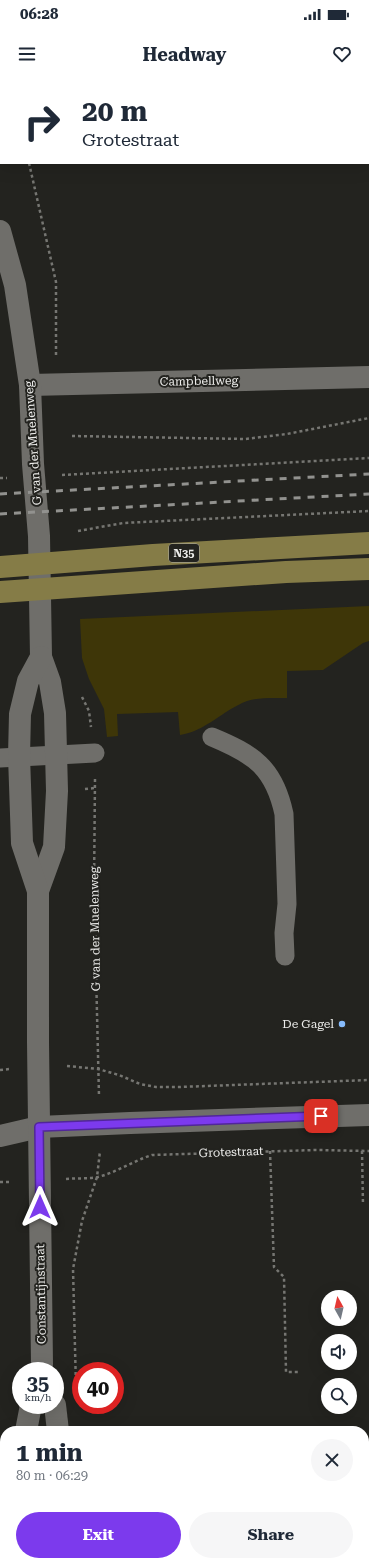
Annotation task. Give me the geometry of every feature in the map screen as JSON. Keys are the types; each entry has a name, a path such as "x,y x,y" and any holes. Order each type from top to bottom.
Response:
{"main road":[{"name":"N35","path":"0,567 153,555 369,543"},
{"name":"N35","path":"0,592 286,572 369,569"}],"street":[{"name":"G van der Muelenweg","path":"0,231 15,285 30,385 33,464 39,536 42,626 41,657 50,682 55,713 28,756"},
{"name":"Campbellweg","path":"30,385 369,378"},
{"name":"G van der Muelenweg","path":"39,1127 38,891 22,843 28,756 20,714 28,681 41,657"},
{"name":"G van der Muelenweg","path":"28,756 56,791 54,847 38,891"},
{"path":"0,1136 39,1127 369,1115"},
{"path":"0,1120 39,1127"},
{"name":"Constantijnstraat","path":"39,1127 42,1362"},
{"path":"27,1426 29,1414"},
{"path":"56,1414 57,1426"}],"lane":[{"path":"212,737 248,754 264,768 281,801 284,814 287,904 284,933 285,956"},
{"path":"28,756 95,753"}],"path":[{"path":"29,164 56,282 56,384"},
{"path":"72,436 245,439 287,434 369,418"},
{"path":"58,475 369,458"},
{"path":"0,478 13,478"},
{"path":"77,531 123,523 369,510"},
{"name":"G van der Muelenweg","path":"95,788 94,888 98,1069 119,1075 140,1084 156,1087 369,1080"},
{"name":"Grotestraat","path":"75,1362 73,1269 82,1221 97,1177 152,1155 316,1150 369,1151"},
{"path":"270,1151 274,1267 284,1277 286,1372 299,1372"},
{"path":"362,1151 363,1205"}],"shaded area":[{"path":"369,606 369,641 363,643 323,670 287,671 287,698 262,698 247,701 206,725 189,733 180,735 178,712 117,714 118,736 107,737 104,709 89,679 82,658 80,619"}],"railway":[{"path":"0,494 369,474"},
{"path":"0,514 369,494"}],"place":[{"name":"De Gagel","path":"342,1024"}],"route":[{"path":"40,1207 39,1127 321,1116"}]}
